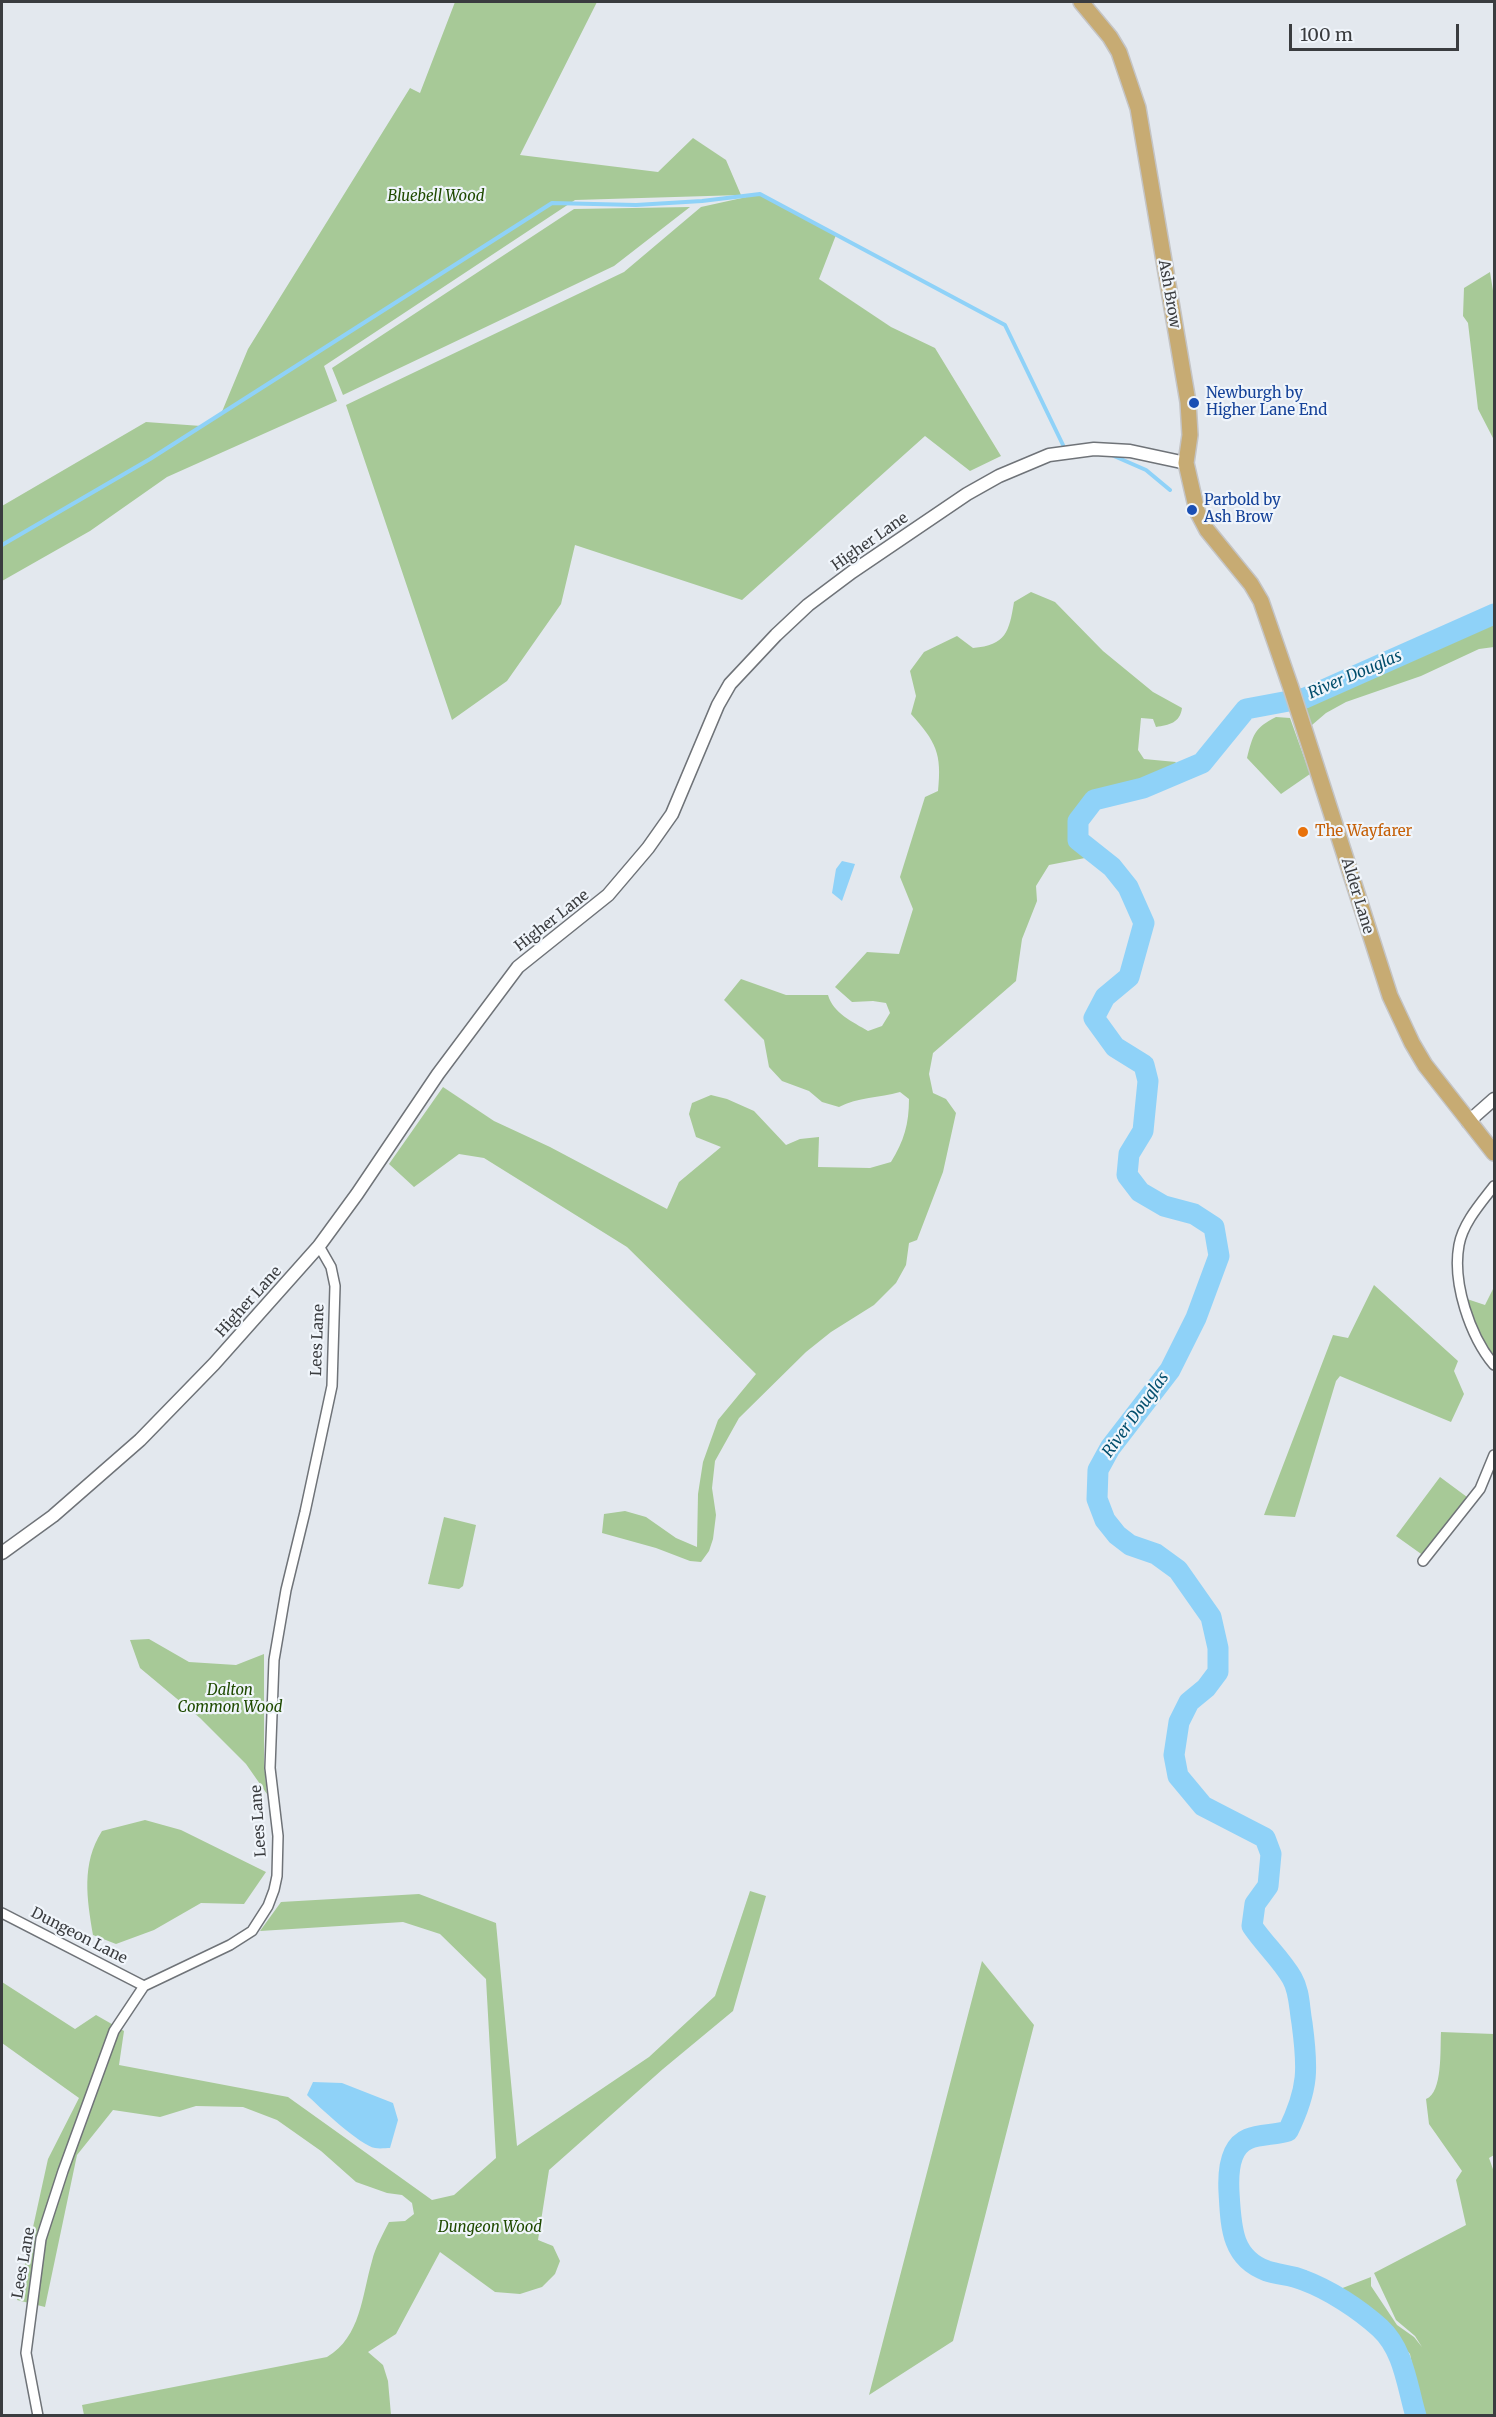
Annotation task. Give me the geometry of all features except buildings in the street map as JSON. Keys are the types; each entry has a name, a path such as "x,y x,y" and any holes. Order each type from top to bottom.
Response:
{"highway":[{"name":"Ash Brow","path":"1081,2 1110,37 1119,52 1138,108 1188,402 1190,435 1186,463 1191,491 1207,530 1251,584"},
{"name":"Alder Lane","path":"1251,584 1261,601 1299,711 1390,996 1425,1065 1494,1153"}],"street":[{"name":"Higher Lane","path":"2,1553 53,1516 140,1440 214,1364 319,1246 438,1074 518,968 609,895 648,848 672,814 718,705 730,684 808,605 852,572 967,494 999,476 1050,455 1094,448 1130,451 1186,463"},
{"path":"1468,1122 1494,1099"},
{"path":"1494,1186 1476,1208 1459,1243 1457,1273 1472,1329 1483,1351 1494,1365"},
{"name":"Lees Lane","path":"38,2415 26,2354 41,2239 114,2031 144,1986 246,1936 259,1922 274,1890 277,1876 278,1836 270,1768 274,1660 286,1590 332,1386 335,1286 331,1267 319,1246"},
{"path":"1423,1561 1480,1489 1494,1455"},
{"name":"Dungeon Lane","path":"2,1913 144,1986"}],"green space":[{"name":"Bluebell Wood","path":"455,2 597,2 520,155 658,172 693,138 726,160 741,195 575,200 324,366 337,401 167,477 90,531 2,581 2,506 146,422 201,426 221,414 248,349 410,88 420,93"},
{"path":"760,194 836,235 819,279 891,327 935,348 1001,456 970,471 925,436 742,600 575,545 561,604 507,681 452,720 346,405 624,272 701,207"},
{"path":"690,207 614,266 343,395 332,368 574,209"},
{"path":"1490,272 1494,297 1494,440 1478,409 1468,323 1463,316 1464,288"},
{"path":"1031,592 1055,602 1103,651 1153,692 1182,708 1176,720 1165,725 1156,727 1153,719 1141,718 1138,750 1144,759 1176,762 1156,777 1104,790 1092,796 1083,806 1076,819 1075,828 1085,858 1049,865 1036,886 1037,901 1022,939 1016,981 933,1053 929,1074 933,1093 946,1099 956,1113 943,1172 917,1240 909,1243 906,1265 896,1283 874,1305 831,1332 806,1352 739,1418 715,1461 712,1488 716,1515 713,1539 709,1551 701,1562 690,1561 656,1548 602,1533 604,1514 625,1511 646,1517 676,1538 697,1547 698,1494 703,1462 718,1420 756,1374 627,1247 484,1158 459,1154 414,1187 389,1164 443,1087 494,1121 550,1147 667,1209 679,1182 721,1147 696,1137 689,1114 692,1103 711,1095 727,1099 754,1111 786,1145 800,1139 819,1137 818,1167 870,1168 891,1162 905,1132 909,1099 900,1092 854,1101 839,1107 822,1102 809,1091 782,1081 769,1067 764,1040 724,1000 741,979 786,995 828,995 839,1012 868,1031 882,1026 890,1013 886,1003 852,1002 835,987 867,952 899,954 913,909 900,877 925,797 938,791 939,767 932,741 911,714 916,696 910,671 924,652 957,636 973,648 993,644 1008,629 1014,602"},
{"path":"1494,614 1494,647 1479,649 1421,676 1346,702 1326,713 1305,731 1295,700"},
{"path":"1276,717 1290,718 1310,774 1281,794 1247,758 1256,733 1263,725"},
{"path":"1374,1285 1458,1361 1454,1371 1464,1394 1451,1422 1340,1376 1336,1381 1295,1517 1264,1515 1333,1335 1348,1338"},
{"path":"1494,1287 1494,1361 1475,1325 1467,1299 1485,1305"},
{"path":"1440,1477 1467,1497 1424,1556 1396,1536"},
{"path":"444,1517 476,1525 463,1586 459,1589 428,1584"},
{"name":"Dalton Common Wood","path":"149,1639 189,1662 236,1665 264,1654 264,1765 267,1794 246,1764 200,1718 140,1668 130,1640"},
{"path":"145,1820 181,1830 266,1872 244,1904 201,1903 154,1930 116,1944 93,1935 87,1882 95,1843 102,1831"},
{"name":"Dungeon Wood","path":"750,1891 766,1896 733,2011 663,2069 549,2170 538,2240 553,2246 560,2261 555,2274 542,2287 520,2294 495,2292 440,2252 396,2334 368,2352 383,2365 388,2381 391,2415 84,2415 82,2405 327,2357 338,2349 354,2327 373,2256 389,2222 405,2221 414,2214 412,2203 402,2195 387,2193 356,2182 321,2151 277,2120 243,2107 196,2106 160,2117 113,2110 77,2155 45,2307 17,2300 48,2159 79,2098 2,2043 2,1982 75,2029 96,2015 124,2031 119,2065 288,2097 432,2200 454,2195 496,2158 486,1979 440,1934 403,1922 260,1931 281,1902 419,1894 496,1923 517,2146 649,2057 715,1996"},
{"path":"982,1961 1034,2025 953,2341 869,2395"},
{"path":"1441,2032 1494,2034 1494,2155 1489,2158 1494,2172 1494,2415 1426,2415 1412,2385 1414,2374 1410,2354 1385,2326 1377,2313 1340,2289 1371,2277 1371,2286 1397,2325 1414,2337 1422,2347 1415,2336 1396,2320 1374,2273 1466,2225 1456,2180 1462,2171 1429,2124 1426,2099 1431,2095 1438,2079"}],"water":[{"path":"842,861 855,864 842,901 832,893 836,869"},
{"path":"313,2082 342,2083 393,2103 398,2120 390,2148 369,2146 340,2125 307,2095"}],"waterway":[{"path":"2,545 150,459 552,203 636,205 702,201 760,194 1005,325 1063,445"},
{"path":"1114,456 1146,470 1170,490"},
{"name":"River Douglas","path":"1416,2416 1400,2358 1380,2328 1354,2307 1323,2289 1299,2278 1267,2271 1255,2265 1240,2249 1232,2229 1229,2185 1233,2155 1237,2148 1248,2139 1288,2131 1300,2102 1306,2066 1298,1994 1288,1971 1252,1926 1255,1904 1268,1886 1271,1854 1265,1838 1203,1806 1178,1776 1174,1755 1179,1722 1189,1702 1206,1688 1218,1672 1218,1648 1211,1617 1178,1570 1156,1554 1130,1545 1117,1535 1105,1520 1097,1499 1098,1470 1110,1448 1170,1370 1196,1318 1219,1256 1214,1227 1194,1214 1164,1206 1140,1192 1127,1175 1129,1154 1143,1131 1148,1081 1144,1065 1115,1047 1094,1018 1105,997 1129,977 1144,923 1128,887 1112,867 1078,840 1078,821 1094,800 1143,788 1202,763 1246,709 1305,698 1494,614"}],"place":[{"name":"Newburgh by Higher Lane End","path":"1194,403"},
{"name":"Parbold by Ash Brow","path":"1192,510"},
{"name":"The Wayfarer","path":"1303,832"}]}
